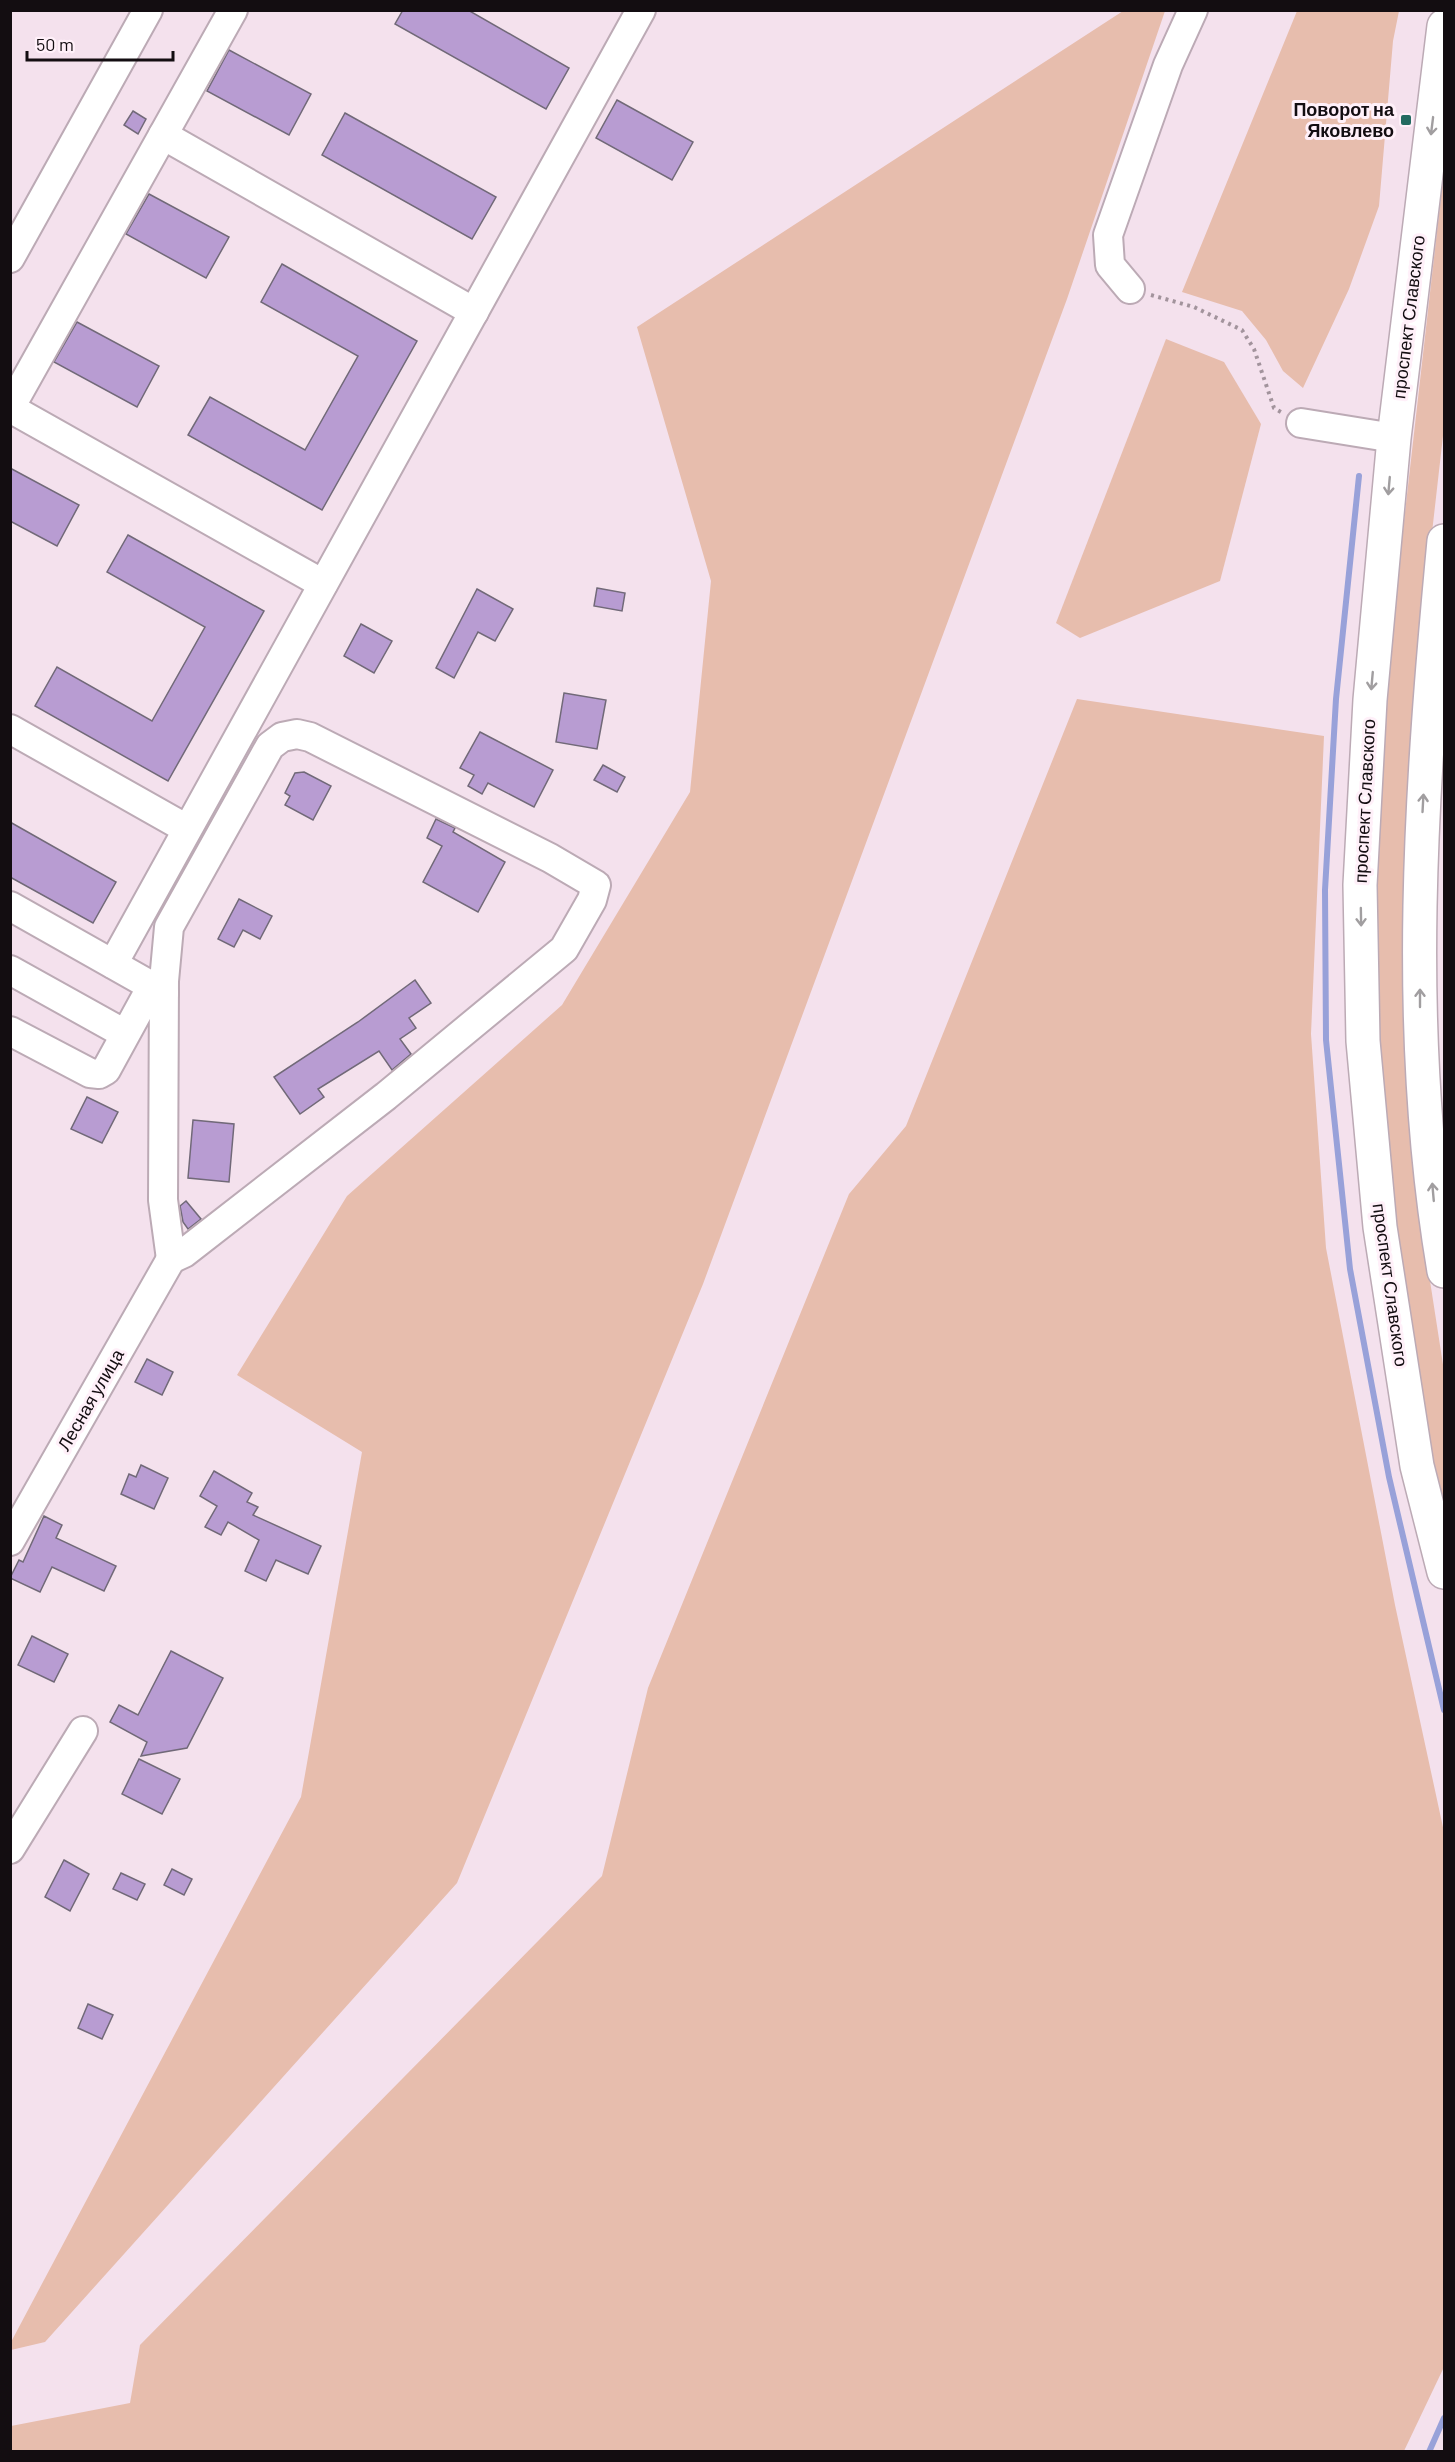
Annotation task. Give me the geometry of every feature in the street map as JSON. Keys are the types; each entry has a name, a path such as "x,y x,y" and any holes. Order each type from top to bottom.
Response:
{"main road":[{"name":"проспект Славского","path":"1444,26 1394,438 1370,700 1360,885 1363,1041 1380,1227 1418,1466 1444,1572"},
{"path":"1444,541 1428,704 1420,881 1420,1041 1434,1208 1444,1271"}],"street":[{"path":"10,258 148,10"},
{"path":"233,10 10,408 322,584"},
{"path":"112,964 641,10"},
{"path":"1130,289 1110,265 1108,235 1168,64 1193,10"},
{"path":"163,135 474,312"},
{"path":"1300,423 1394,438"},
{"path":"10,729 187,829"},
{"path":"297,734 310,737 550,858 596,885 592,900 564,949 386,1096 184,1253 171,1259 164,1200 158,989 169,927 270,746 282,737 297,734"},
{"path":"10,906 158,989"},
{"path":"10,969 125,1034"},
{"path":"10,1031 90,1073 99,1074 106,1070 125,1034 158,989"},
{"name":"Лесная улица","path":"10,1542 171,1259"},
{"path":"10,1849 83,1731"}],"path":[{"path":"1130,289 1194,307 1242,330 1254,349 1274,408 1300,423"}],"shaded area":[{"path":"1123,11 1165,11 1067,299 703,1284 457,1883 45,2342 11,2350 11,2342 301,1797 362,1452 237,1375 347,1196 562,1005 690,792 711,581 637,327"},
{"path":"1297,11 1399,11 1393,41 1379,206 1349,289 1303,388 1283,371 1266,340 1242,311 1182,292"},
{"path":"1444,170 1444,427 1414,691 1404,857 1406,1037 1419,1210 1444,1371 1444,1506 1431,1451 1392,1213 1379,1036 1375,857 1385,688"},
{"path":"1166,339 1224,362 1261,424 1220,581 1080,638 1056,623"},
{"path":"1077,699 1324,736 1311,1034 1326,1248 1395,1605 1444,1832 1444,2367 1404,2451 11,2451 11,2426 130,2403 140,2345 602,1876 648,1688 849,1194 906,1126"}],"building":[{"path":"403,10 468,10 569,68 546,109 395,24"},
{"path":"229,50 311,94 289,135 207,91"},
{"path":"617,100 693,142 672,180 596,138"},
{"path":"133,111 146,119 138,134 124,125"},
{"path":"345,113 496,197 472,239 322,155"},
{"path":"149,194 229,237 206,278 126,234"},
{"path":"282,264 417,341 322,510 188,435 210,397 305,450 358,356 261,302"},
{"path":"77,322 159,366 137,407 54,362"},
{"path":"10,468 79,505 57,546 10,521"},
{"path":"128,535 264,611 168,781 35,706 57,667 152,721 205,627 107,572"},
{"path":"597,588 625,593 622,611 594,606"},
{"path":"477,589 513,609 495,641 478,632 454,678 436,668"},
{"path":"361,624 392,641 374,673 344,656"},
{"path":"564,693 606,700 597,749 556,742"},
{"path":"480,732 553,770 534,807 488,783 482,794 468,786 474,775 460,768"},
{"path":"603,765 625,777 617,792 594,780"},
{"path":"304,772 331,786 313,820 285,805 290,796 285,793 295,773"},
{"path":"436,819 455,828 453,832 505,862 478,912 423,882 442,846 427,838"},
{"path":"10,822 116,882 93,923 10,877"},
{"path":"239,899 272,916 260,939 243,930 234,947 218,939"},
{"path":"415,980 431,1003 409,1018 416,1028 400,1039 411,1054 392,1070 379,1051 318,1089 324,1097 300,1114 274,1077 358,1022"},
{"path":"87,1097 118,1112 102,1143 71,1129"},
{"path":"193,1120 234,1124 229,1182 188,1178"},
{"path":"186,1201 201,1219 188,1229 183,1222 180,1206"},
{"path":"147,1359 173,1372 162,1395 135,1382"},
{"path":"141,1465 168,1478 154,1509 121,1494 129,1474 136,1477"},
{"path":"214,1471 252,1493 247,1502 258,1507 253,1515 321,1546 308,1574 276,1560 266,1581 245,1571 259,1540 228,1522 221,1535 205,1527 217,1506 200,1496"},
{"path":"44,1516 62,1525 56,1538 116,1566 104,1591 52,1567 40,1592 10,1578 19,1560 23,1562"},
{"path":"32,1636 68,1654 54,1682 18,1665"},
{"path":"171,1651 223,1678 187,1748 141,1756 147,1742 110,1722 119,1705 138,1715"},
{"path":"139,1759 180,1779 162,1814 122,1794"},
{"path":"64,1860 89,1874 70,1911 45,1897"},
{"path":"172,1869 192,1879 184,1895 164,1885"},
{"path":"121,1873 145,1884 137,1900 113,1889"},
{"path":"88,2004 113,2015 102,2039 78,2028"}],"waterway":[{"path":"1359,476 1336,699 1325,890 1326,1040 1350,1269 1389,1477 1444,1710"},
{"path":"1429,2452 1444,2418"}],"place":[{"name":"Поворот на Яковлево","path":"1406,120"}]}
